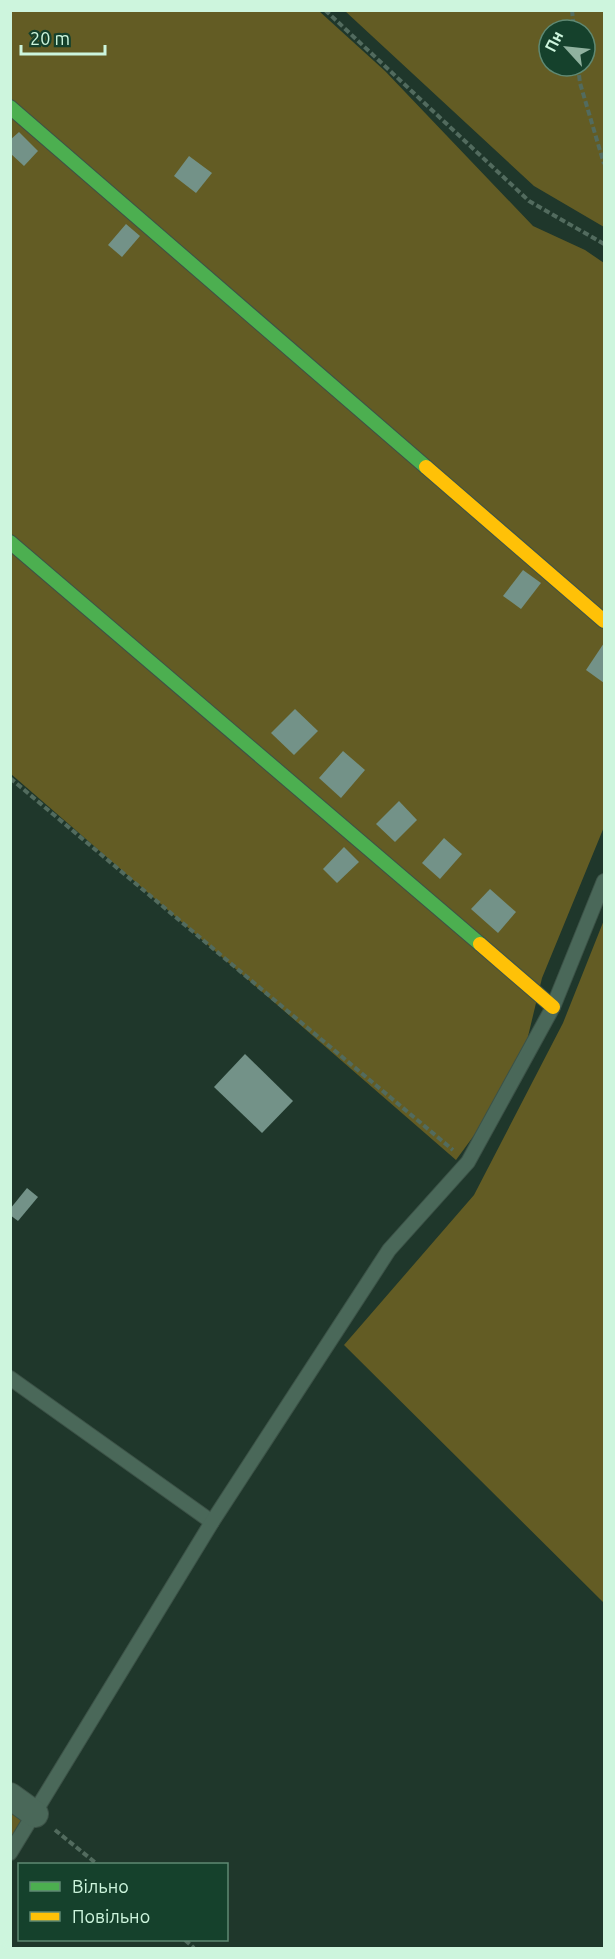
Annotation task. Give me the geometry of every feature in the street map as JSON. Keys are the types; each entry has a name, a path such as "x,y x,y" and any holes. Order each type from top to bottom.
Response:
{"street":[{"path":"10,107 604,621"},
{"path":"10,542 554,1007"},
{"path":"10,1796 35,1814"}],"lane":[{"path":"10,1853 212,1522 389,1250 468,1162 554,1007 604,881"},
{"path":"10,1378 212,1522"}],"path":[{"path":"325,10 529,201 604,244"},
{"path":"579,78 604,164"},
{"path":"10,778 468,1162"},
{"path":"35,1814 96,1863"}],"shaded area":[{"path":"11,11 319,11 385,71 533,226 585,250 604,263 604,827 542,978 519,1074 456,1160 11,774"},
{"path":"345,11 604,11 604,227 534,186"},
{"path":"604,920 604,1603 344,1345 474,1195 563,1023"},
{"path":"11,1801 35,1814 11,1853"}],"building":[{"path":"19,132 38,151 24,166 10,153 10,140"},
{"path":"189,156 212,173 196,193 174,176"},
{"path":"126,224 140,236 122,257 108,245"},
{"path":"523,570 541,583 521,609 503,596"},
{"path":"604,643 604,683 586,670"},
{"path":"295,709 318,731 294,755 271,733"},
{"path":"343,751 365,770 341,798 319,778"},
{"path":"399,801 417,820 395,842 376,824"},
{"path":"444,838 462,854 440,879 422,863"},
{"path":"344,847 359,862 337,883 323,869"},
{"path":"490,889 516,912 498,933 471,909"},
{"path":"245,1054 293,1101 262,1133 214,1087"},
{"path":"27,1188 38,1197 18,1221 10,1215 10,1209"}],"traffic: fast":[{"path":"10,107 426,467"},
{"path":"10,542 480,944"}],"traffic: slow":[{"path":"426,467 604,621"},
{"path":"480,944 553,1007"}]}
